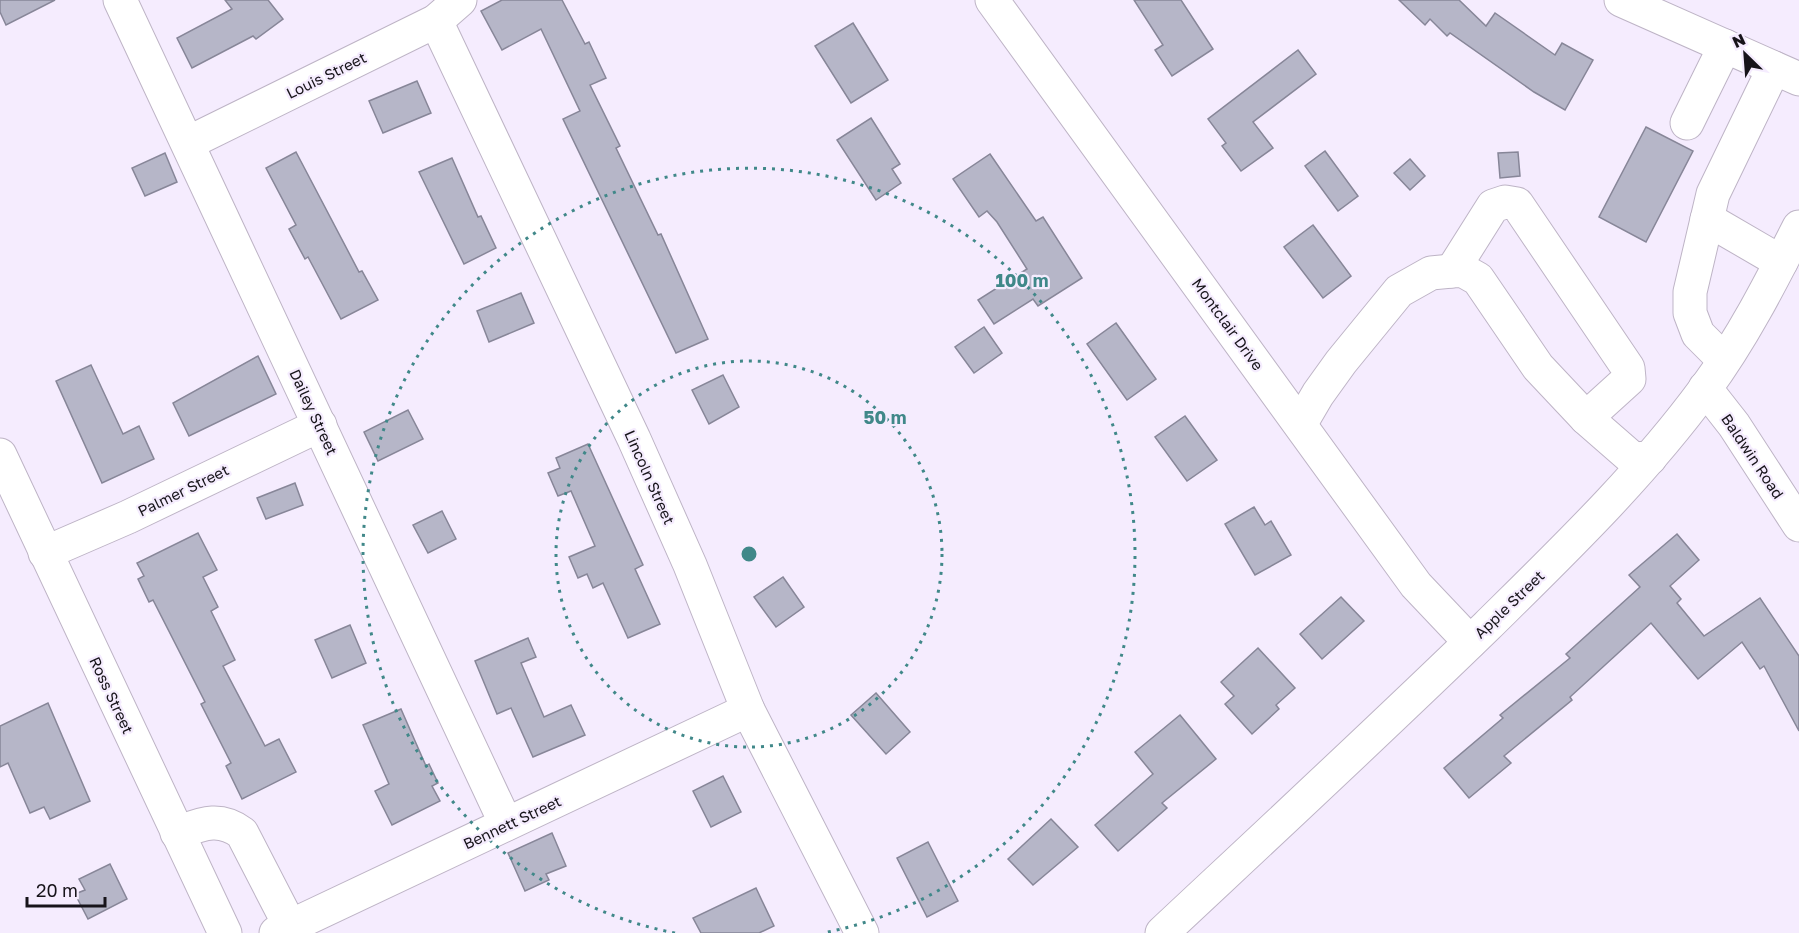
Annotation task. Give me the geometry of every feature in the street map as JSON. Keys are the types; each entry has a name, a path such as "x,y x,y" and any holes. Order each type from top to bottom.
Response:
{"street":[{"name":"Dailey Street","path":"120,0 506,825"},
{"name":"Louis Street","path":"188,143 436,21 460,0"},
{"name":"Montclair Drive","path":"992,0 1301,423 1416,585 1470,642"},
{"path":"1621,0 1786,73 1713,194 1690,292 1690,313 1698,334 1724,360"},
{"name":"Lincoln Street","path":"436,21 634,439 690,565 748,710 862,933"},
{"path":"1687,123 1725,46"},
{"path":"1452,271 1493,206 1505,202 1517,204 1628,368 1629,379 1586,418"},
{"path":"1707,219 1781,262"},
{"name":"Apple Street","path":"1162,933 1470,642 1591,524 1650,458 1705,388 1724,360 1799,227"},
{"path":"1301,423 1335,370 1399,291 1431,273 1462,270 1478,279 1538,367 1586,418 1633,459 1650,458"},
{"name":"Baldwin Road","path":"1705,388 1734,425 1799,525"},
{"name":"Palmer Street","path":"45,553 320,425"},
{"name":"Ross Street","path":"0,455 225,933"},
{"name":"Bennett Street","path":"283,930 748,710"},
{"path":"177,833 217,821 232,826 242,833 283,930"}],"building":[{"path":"0,0 55,0 6,25 0,12"},
{"path":"225,0 268,0 283,19 256,39 253,36 192,68 177,38 232,9"},
{"path":"502,0 562,0 585,44 589,42 606,78 590,85 620,146 616,148 658,235 661,234 708,339 676,353 563,119 580,111 541,29 502,50 481,11"},
{"path":"1134,0 1181,0 1213,49 1172,76 1155,50 1163,45"},
{"path":"1399,0 1459,0 1486,26 1495,13 1555,55 1562,43 1593,60 1565,110 1534,92 1450,33 1447,36 1430,19 1425,25"},
{"path":"853,23 888,80 851,103 815,46"},
{"path":"1298,50 1316,74 1253,122 1273,148 1241,171 1222,146 1226,143 1208,119"},
{"path":"417,81 431,113 383,133 369,101"},
{"path":"871,118 900,164 892,169 901,183 876,200 837,140"},
{"path":"1646,127 1693,151 1646,242 1599,217"},
{"path":"1325,151 1358,196 1338,211 1305,166"},
{"path":"296,152 359,272 362,271 378,300 341,319 308,257 305,259 289,229 296,225 266,168"},
{"path":"1518,152 1520,176 1500,178 1498,153"},
{"path":"165,153 177,182 145,196 132,168"},
{"path":"990,154 1036,221 1043,217 1082,278 1038,306 1033,299 994,324 978,300 1027,269 997,222 987,211 979,217 953,179"},
{"path":"452,158 478,217 481,216 496,248 464,264 419,172"},
{"path":"1410,159 1425,176 1410,190 1394,173"},
{"path":"1313,225 1351,276 1323,298 1284,247"},
{"path":"521,293 534,323 489,342 477,311"},
{"path":"1116,323 1156,379 1127,400 1087,344"},
{"path":"984,327 1002,353 974,373 955,347"},
{"path":"258,356 276,394 189,436 173,403"},
{"path":"91,365 123,434 139,426 154,459 102,483 56,381"},
{"path":"723,375 739,407 709,424 692,390"},
{"path":"408,410 423,439 378,461 364,432"},
{"path":"1185,416 1217,460 1187,481 1155,437"},
{"path":"588,444 643,565 635,569 660,624 628,638 603,583 593,588 587,574 578,578 569,557 595,546 571,491 558,496 548,473 560,468 556,458"},
{"path":"295,483 303,505 266,519 257,498"},
{"path":"1254,507 1265,525 1271,521 1291,555 1255,575 1225,524"},
{"path":"442,511 456,539 428,553 413,525"},
{"path":"198,533 217,570 203,577 218,607 211,611 235,660 223,666 265,746 279,739 296,772 242,799 226,766 231,763 201,704 205,702 153,600 149,602 138,579 144,576 137,563"},
{"path":"1677,534 1699,560 1670,586 1681,599 1677,603 1704,636 1760,598 1799,656 1799,731 1764,666 1760,669 1742,642 1698,679 1651,623 1570,697 1572,700 1504,756 1511,763 1469,798 1444,768 1503,718 1500,715 1570,658 1566,654 1640,587 1629,575"},
{"path":"783,577 804,607 776,627 754,597"},
{"path":"1341,597 1364,621 1322,659 1300,634"},
{"path":"350,625 366,663 332,678 315,640"},
{"path":"528,638 536,657 521,663 544,717 571,705 585,735 533,757 511,708 497,714 475,661"},
{"path":"1258,648 1295,688 1276,705 1279,709 1252,734 1225,704 1234,696 1221,682"},
{"path":"876,693 910,732 886,754 851,715"},
{"path":"48,703 90,801 50,819 44,807 30,813 8,763 0,767 0,726"},
{"path":"401,709 426,766 429,764 438,783 432,786 440,801 392,825 375,791 389,784 363,725"},
{"path":"1180,715 1216,759 1162,803 1167,808 1118,851 1095,825 1153,774 1135,752"},
{"path":"723,776 741,812 711,827 693,791"},
{"path":"1051,819 1078,847 1033,885 1008,859"},
{"path":"552,833 566,866 546,874 549,880 525,891 508,853"},
{"path":"928,842 958,901 927,917 897,858"},
{"path":"110,864 127,899 88,919 75,894 85,890 79,879"},
{"path":"756,888 774,926 759,933 701,933 693,918"}]}
